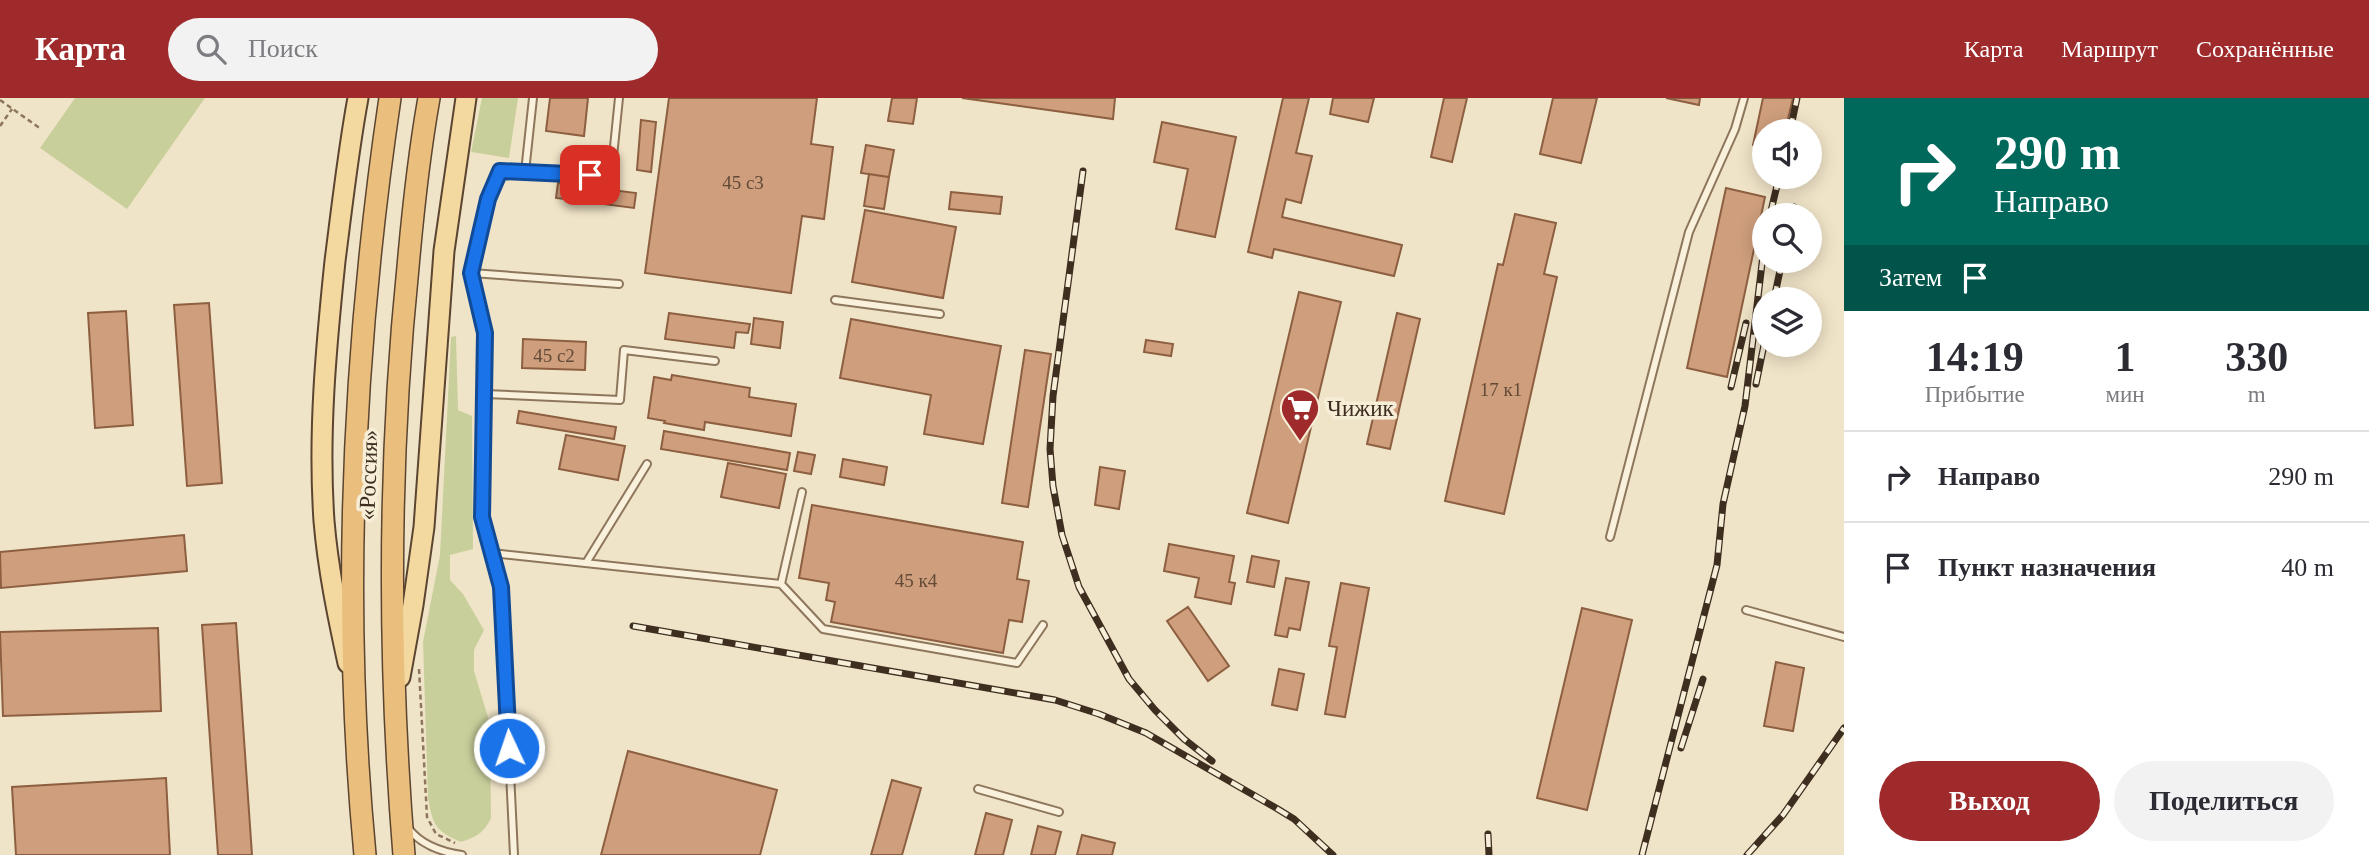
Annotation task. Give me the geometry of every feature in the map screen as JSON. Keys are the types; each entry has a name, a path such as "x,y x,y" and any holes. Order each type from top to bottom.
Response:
{"highway":[{"name":"«Россия»","path":"365,855 359,796 356,702 356,436 375,204 390,98"},
{"name":"«Россия»","path":"404,855 392,647 393,513 403,318 413,211 429,98"}],"main road":[{"path":"356,702 329,560 324,524 321,451 328,323 348,150 358,98"},
{"path":"395,701 424,527 444,251 466,98"}],"lane":[{"path":"524,172 533,98"},
{"path":"514,855 501,587 482,517 485,333 471,273 488,199 500,171 611,176 619,98"},
{"path":"1610,537 1689,232 1735,129 1744,98"},
{"path":"471,273 619,284"},
{"path":"835,300 940,314"},
{"path":"485,394 620,400 624,350 715,361"},
{"path":"586,563 647,464"},
{"path":"781,584 802,492"},
{"path":"492,553 781,584 824,629 1017,663 1043,625"},
{"path":"1746,610 1844,637"},
{"path":"978,789 1059,812"},
{"path":"401,820 414,836 426,844 443,852 462,855"}],"path":[{"path":"0,100 41,130"},
{"path":"0,126 12,109"}],"green space":[{"path":"75,98 205,98 127,209 40,148"},
{"path":"482,98 518,98 509,158 471,152"},
{"path":"456,336 458,410 472,416 473,549 450,555 450,580 463,594 484,630 474,650 474,671 490,724 491,818 479,834 461,842 437,826 428,798 423,642 440,555 451,337"}],"building":[{"path":"550,98 588,98 584,136 546,131"},
{"path":"669,98 817,98 811,144 833,147 824,219 802,216 791,293 645,273"},
{"path":"892,98 917,98 913,124 888,121"},
{"path":"962,98 1115,98 1113,119"},
{"path":"1283,98 1309,98 1296,153 1312,156 1301,203 1286,199 1282,217 1402,245 1394,276 1274,249 1272,258 1248,252"},
{"path":"1333,98 1374,98 1368,122 1330,114"},
{"path":"1444,98 1467,98 1452,162 1431,157"},
{"path":"1553,98 1597,98 1581,163 1540,154"},
{"path":"1666,98 1700,98 1699,105"},
{"path":"1763,98 1793,98 1788,119 1759,119"},
{"path":"641,120 656,122 651,172 637,170"},
{"path":"1162,122 1236,137 1215,237 1176,229 1188,169 1154,162"},
{"path":"866,145 894,150 889,177 861,173"},
{"path":"869,174 889,177 884,209 864,206"},
{"path":"558,183 636,193 634,208 556,198"},
{"path":"1726,188 1765,197 1764,203 1752,203 1752,259 1727,377 1687,368"},
{"path":"951,192 1002,197 1000,214 949,209"},
{"path":"865,210 956,227 943,298 852,282"},
{"path":"1515,214 1556,223 1544,274 1557,277 1504,514 1445,501 1498,264 1503,265"},
{"path":"1299,292 1341,302 1288,523 1247,513"},
{"path":"209,303 222,483 187,486 174,305"},
{"path":"126,311 133,425 95,428 88,313"},
{"path":"669,313 750,324 748,333 736,332 734,348 665,339"},
{"path":"1397,313 1420,319 1390,449 1367,444"},
{"path":"754,318 783,322 780,348 751,344"},
{"path":"851,319 1001,346 983,444 924,434 931,395 840,378"},
{"path":"523,339 586,342 585,370 522,368"},
{"path":"1146,340 1173,344 1171,356 1144,352"},
{"path":"1025,350 1051,354 1028,507 1002,503"},
{"path":"672,375 750,388 749,397 796,404 791,436 705,422 704,430 648,418 654,377 671,380"},
{"path":"519,411 616,427 614,439 517,423"},
{"path":"664,431 790,453 787,470 661,449"},
{"path":"566,435 625,446 618,480 559,469"},
{"path":"798,452 815,455 811,474 794,471"},
{"path":"843,459 887,467 884,485 840,477"},
{"path":"728,463 786,474 779,508 721,497"},
{"path":"1100,467 1125,471 1119,509 1095,505"},
{"path":"812,505 1023,542 1017,579 1029,581 1022,622 1009,620 1003,653 831,622 835,602 826,600 829,583 799,578"},
{"path":"184,535 187,571 1,588 0,552"},
{"path":"1169,544 1234,556 1229,582 1235,583 1231,604 1195,597 1199,578 1164,571"},
{"path":"1252,556 1279,561 1274,587 1247,582"},
{"path":"1286,578 1309,582 1300,630 1289,628 1287,637 1275,635"},
{"path":"1341,583 1369,588 1345,717 1325,714 1337,647 1329,646"},
{"path":"1188,607 1229,666 1208,681 1167,621"},
{"path":"1582,608 1632,620 1587,810 1537,798"},
{"path":"236,623 252,855 218,855 202,625"},
{"path":"158,628 161,711 3,716 0,632"},
{"path":"1776,662 1804,668 1793,731 1764,726"},
{"path":"1279,669 1304,674 1297,710 1272,705"},
{"path":"628,751 777,790 760,855 601,855"},
{"path":"166,778 170,855 16,855 12,787"},
{"path":"892,780 921,788 902,855 871,855"},
{"path":"986,813 1012,820 1003,855 975,855"},
{"path":"1038,826 1061,832 1055,855 1031,855"},
{"path":"1082,835 1115,843 1112,855 1077,855"}],"railway":[{"path":"1793,119 1797,98"},
{"path":"1083,171 1053,396 1050,449 1053,486 1062,535 1079,587 1129,679 1184,739 1212,761"},
{"path":"1773,203 1776,189"},
{"path":"1642,855 1717,565 1723,504 1745,406 1761,273"},
{"path":"1777,287 1779,273"},
{"path":"1731,387 1746,323"},
{"path":"1756,384 1762,357"},
{"path":"633,626 1055,700 1099,714 1146,733 1276,808 1294,819 1333,855"},
{"path":"1681,748 1703,679"},
{"path":"1747,855 1783,815 1844,728"},
{"path":"1488,834 1489,855"}],"place":[{"name":"Чижик","path":"1300,442"}],"route":[{"path":"509,748 501,587 482,517 485,333 471,273 488,199 500,171 590,175"}]}
